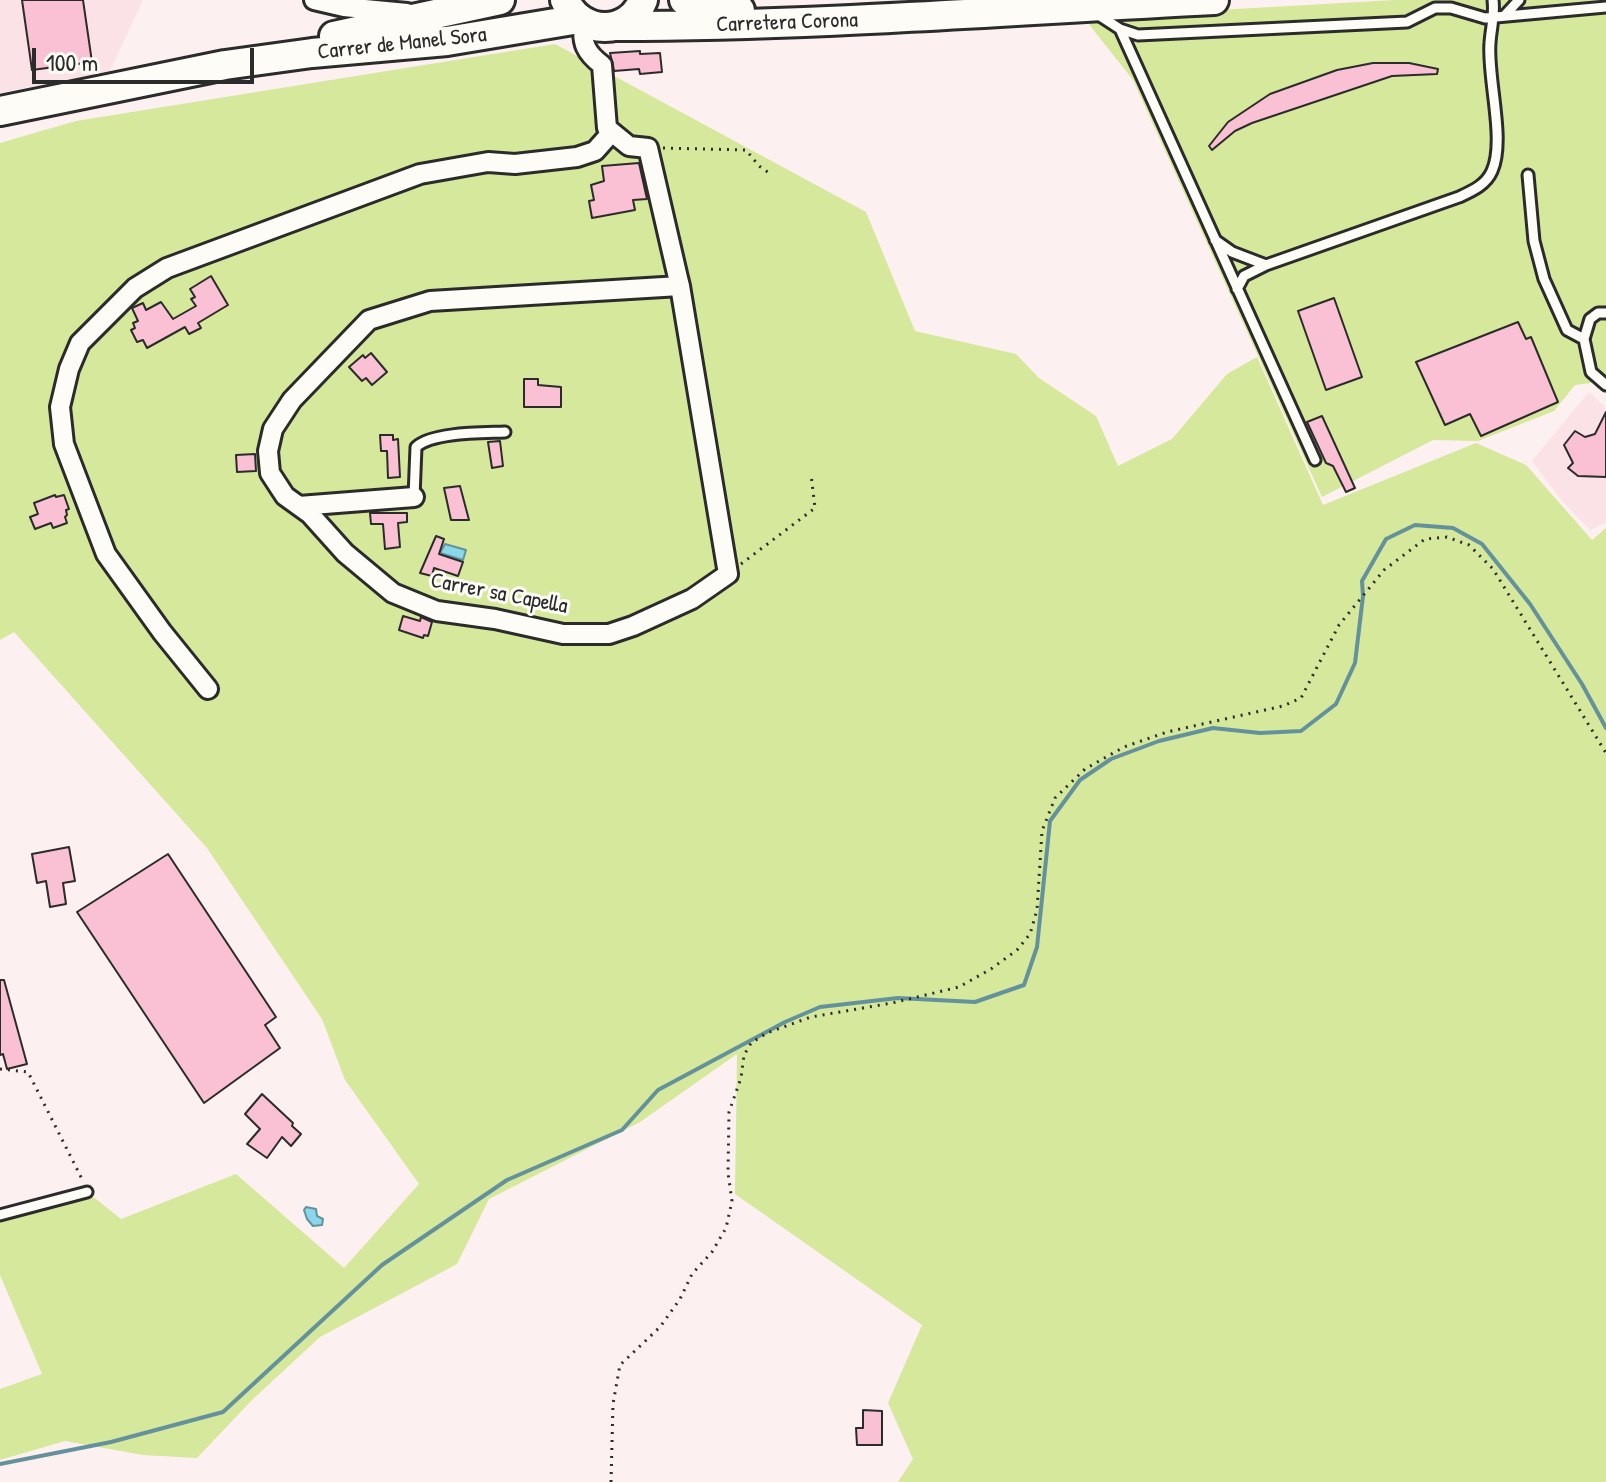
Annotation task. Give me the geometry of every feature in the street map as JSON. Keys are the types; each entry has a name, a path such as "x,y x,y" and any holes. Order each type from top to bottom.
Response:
{"main road":[{"name":"Carrer de Manel Sora","path":"225,65 309,41 500,0"},
{"path":"617,26 635,15 643,0"},
{"name":"Carretera Corona","path":"684,0 728,10 1086,6 1214,0"},
{"name":"Carretera Corona","path":"576,14 600,28 726,26 962,16 1006,5"},
{"name":"Carrer de Manel Sora","path":"0,111 225,65 312,53 437,43 576,14"}],"street":[{"path":"314,0 344,7 434,15"},
{"path":"576,14 583,43 590,56 602,65 607,128 629,146 648,148 680,286 728,574"},
{"path":"208,689 106,554 64,444 60,407 69,369 80,343 135,288 167,268 420,174 488,162 515,164 577,157 595,151 611,133"},
{"name":"Carrer sa Capella","path":"680,286 430,301 369,320 292,400 273,429 268,451 270,473 285,496 310,514 345,553 393,593 437,611 495,619 563,634 609,634 692,599 728,574"},
{"path":"299,506 414,497"}],"lane":[{"path":"1493,0 1500,16"},
{"path":"1237,289 1244,276 1266,265 1478,188 1491,174 1497,156 1489,43 1500,16 1519,0"},
{"path":"1086,6 1120,29 1138,35 1407,22 1435,8 1451,8 1485,18 1606,7"},
{"path":"1120,29 1315,460"},
{"path":"1528,175 1534,241 1544,279 1567,330 1584,339"},
{"path":"1215,240 1232,252 1266,265"},
{"path":"1606,313 1598,313 1590,319 1584,339 1591,372 1606,385"},
{"path":"414,497 416,447 422,441 505,432"},
{"path":"0,1215 87,1192"}],"path":[{"path":"648,148 746,150 759,166 772,175"},
{"path":"728,574 815,508 811,474"},
{"path":"611,1482 613,1404 620,1365 660,1327 680,1299 692,1274 712,1252 726,1228 732,1201 728,1173 729,1112 741,1078 744,1055 751,1043 767,1033 811,1017 959,987 1017,950 1030,934 1037,910 1042,831 1050,809 1055,798 1085,769 1124,747 1167,732 1270,710 1301,698 1339,625 1384,570 1425,539 1447,537 1469,545 1493,569 1606,753"},
{"path":"0,1069 28,1072 81,1172 87,1192"}],"shaded area":[{"path":"0,0 143,0 110,71 0,93"},
{"path":"1589,392 1606,408 1606,523 1590,530 1563,502 1532,461"}],"green space":[{"path":"1395,0 1606,0 1606,381 1575,385 1554,411 1478,441 1433,440 1322,497 1133,80 1088,23 1130,15"},
{"path":"555,44 866,212 915,331 1016,354 1039,378 1096,416 1118,466 1172,439 1227,374 1257,357 1323,505 1476,443 1526,465 1592,540 1606,528 1606,1482 898,1482 913,1459 888,1403 922,1325 735,1194 737,1054 640,1122 489,1199 457,1264 320,1337 252,1400 197,1458 143,1455 65,1441 0,1460 0,1389 42,1374 0,1275 0,1221 92,1196 121,1219 236,1174 344,1268 419,1184 345,1080 322,1019 207,848 14,632 0,640 0,143 76,121"}],"water":[{"path":"445,544 466,550 463,560 440,553"},
{"path":"306,1207 316,1209 317,1216 323,1219 322,1225 313,1226 307,1219"}],"building":[{"path":"22,0 83,0 92,62 32,70"},
{"path":"640,51 640,54 660,53 662,72 640,74 639,69 614,71 610,53"},
{"path":"1373,63 1409,63 1438,69 1437,74 1392,76 1252,123 1235,131 1212,150 1209,146 1228,122 1270,94 1337,70"},
{"path":"639,163 647,199 633,200 635,210 592,218 589,201 594,200 591,185 604,181 602,166"},
{"path":"211,276 228,305 198,323 201,328 189,334 185,327 147,348 143,340 137,342 131,330 135,328 133,323 138,321 132,308 143,303 146,310 161,302 173,319 196,306 190,289"},
{"path":"1334,298 1362,377 1326,390 1298,311"},
{"path":"1518,322 1526,339 1531,337 1558,402 1481,436 1470,414 1445,425 1416,362"},
{"path":"371,353 387,372 372,385 366,378 362,381 349,367 363,355 365,358"},
{"path":"524,379 538,379 538,385 561,387 561,407 524,407"},
{"path":"1606,412 1606,477 1578,476 1568,468 1573,463 1564,445 1575,431 1585,437 1595,434"},
{"path":"1322,416 1355,488 1346,492 1333,466 1326,463 1307,422"},
{"path":"380,435 393,435 393,440 398,439 400,477 388,478 387,451 381,451"},
{"path":"500,441 503,466 492,468 488,442"},
{"path":"255,454 256,471 237,472 236,455"},
{"path":"460,486 469,520 451,520 444,488"},
{"path":"64,495 69,509 65,517 67,523 53,528 51,523 35,529 30,517 38,514 34,503"},
{"path":"370,513 407,513 407,522 398,523 400,547 385,549 383,524 371,524"},
{"path":"436,536 444,539 439,554 463,562 458,576 434,568 432,576 420,573"},
{"path":"403,616 420,621 421,617 432,622 428,636 424,635 423,638 399,630"},
{"path":"69,847 75,881 63,883 66,904 50,907 46,881 37,883 32,854"},
{"path":"168,854 276,1017 265,1025 280,1048 204,1103 77,912"},
{"path":"0,980 4,980 27,1064 7,1069 3,1054 0,1055"},
{"path":"262,1094 301,1134 291,1146 282,1137 267,1158 247,1144 260,1129 245,1114"},
{"path":"863,1410 882,1411 882,1445 857,1445 856,1428 863,1428"}],"waterway":[{"path":"0,1464 111,1442 223,1412 382,1265 507,1180 622,1130 658,1090 785,1022 820,1007 898,998 975,1002 1024,985 1037,947 1050,821 1080,780 1111,759 1159,741 1213,728 1260,733 1301,731 1336,704 1355,663 1362,581 1386,539 1415,525 1453,528 1482,544 1530,604 1582,684 1606,728"}]}
